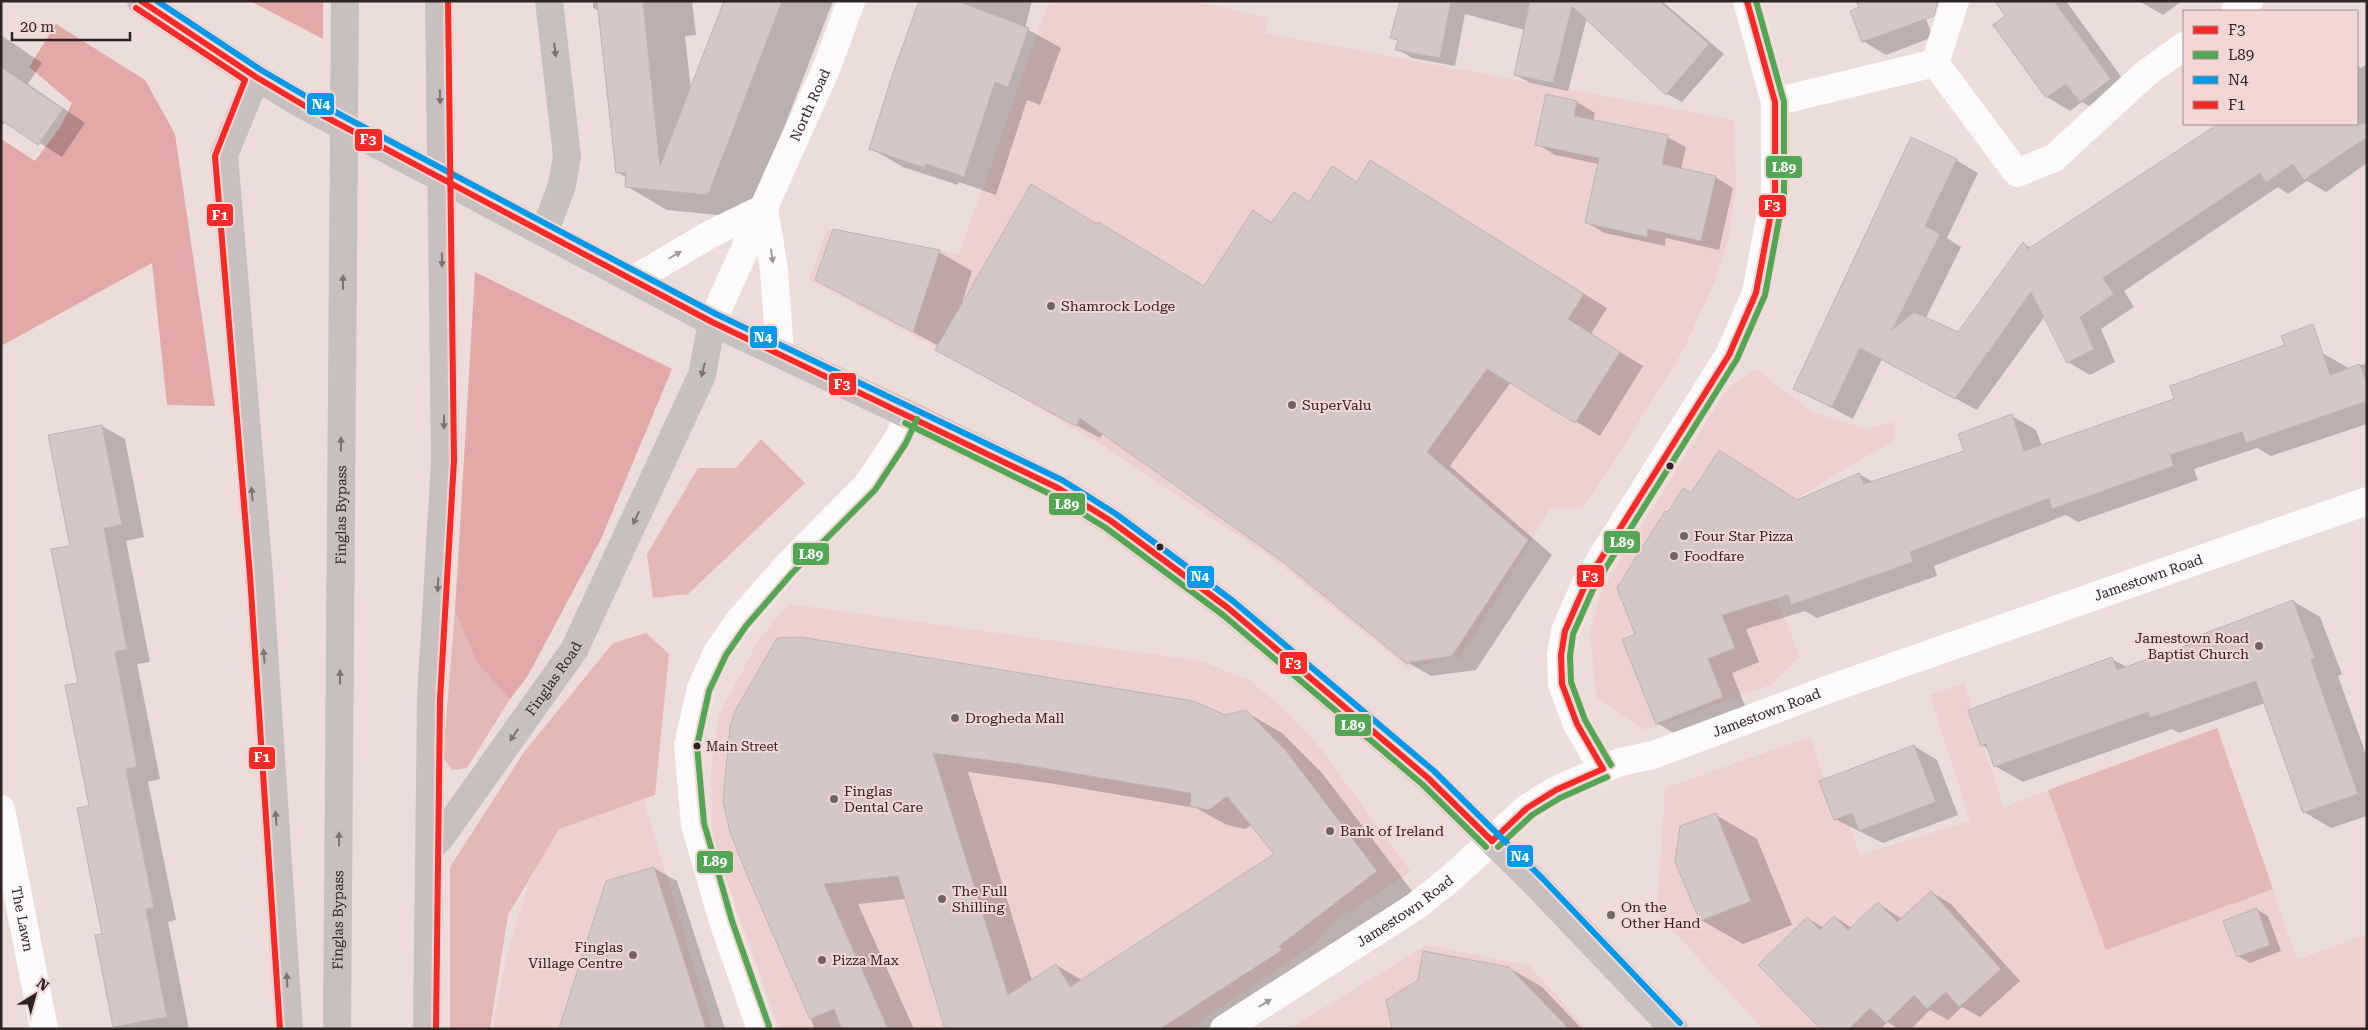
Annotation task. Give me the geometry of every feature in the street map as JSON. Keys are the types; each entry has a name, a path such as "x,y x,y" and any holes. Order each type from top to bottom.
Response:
{"main road":[{"path":"141,1 256,77 305,106 712,322 910,415 1058,488 1119,527 1228,608 1428,778 1537,884 1674,1029"},
{"name":"Finglas Bypass","path":"337,1029 345,1"},
{"path":"428,1029 431,700 444,460 440,1"},
{"path":"544,233 562,186 567,156 549,1"},
{"path":"256,77 224,155 259,575 289,1029"},
{"name":"Finglas Road","path":"430,848 441,837 574,650 702,375 712,322"}],"street":[{"name":"North Road","path":"712,322 827,67 851,1"},
{"path":"1603,769 1577,724 1562,684 1562,654 1565,631 1587,581 1729,355 1756,293 1775,192 1775,102 1747,1"},
{"path":"1935,63 1955,1"},
{"path":"2236,10 2249,1"},
{"path":"1935,63 2017,173 2054,158 2145,74 2183,47"},
{"path":"1775,102 1935,63"},
{"path":"633,280 709,235 764,208 774,270 780,354"},
{"path":"760,1029 724,924 695,825 688,745 702,688 718,651 739,621 787,566 868,484 898,439 910,415"},
{"name":"Jamestown Road","path":"1224,1029 1416,906 1449,880 1527,808 1556,790 1620,762 1653,755 1832,688 2367,501"},
{"name":"The Lawn","path":"1,809 44,1029"}],"shaded area":[{"path":"250,1 323,1 323,39"},
{"path":"1049,1 1196,1 1268,18 1265,33 1734,120 1736,186 1729,237 1715,281 1684,349 1615,460 1582,508 1550,509 1461,658 1447,657 1409,669 1272,558 1105,447 933,346 809,280 827,230 959,254"},
{"path":"56,24 145,80 175,134 215,406 167,405 152,263 1,346 1,139 35,161 61,126 72,103 29,67"},
{"path":"475,272 672,369 601,539 527,677 510,699 477,663 455,611"},
{"path":"1755,369 1813,412 1866,429 1895,422 1895,440 1846,468 1749,530 1800,657 1770,685 1645,730 1596,697 1590,632 1602,590 1727,389"},
{"path":"761,439 805,483 688,594 653,598 647,554 698,468 736,468"},
{"path":"788,604 1201,661 1251,681 1287,712 1321,749 1411,872 1335,921 1316,943 1189,1029 779,1029 727,881 712,830 711,768 719,715 758,641"},
{"path":"455,611 477,663 510,699 467,768 452,770 443,757"},
{"path":"646,633 669,654 655,795 559,829 508,915 490,1029 450,1029 450,867 524,752 613,643"},
{"path":"1964,683 2003,807 2217,728 2297,960 2367,934 2367,1029 1763,1029 1657,913 1665,788 1810,737 1837,816 1845,813 1860,855 1970,821 1930,695"},
{"path":"2217,728 2273,889 2106,950 2048,790"},
{"path":"642,795 713,1029 492,1029 506,959 527,888 553,824"},
{"path":"1427,945 1529,965 1586,1029 1289,1029"}],"building":[{"path":"597,1 643,1 660,166 724,1 782,1 708,195 625,187 626,172 616,173"},
{"path":"919,1 957,1 1029,28 1008,87 995,82 964,177 926,164 925,168 869,149 893,73"},
{"path":"1400,1 1451,1 1440,58 1395,50 1398,40 1390,38"},
{"path":"1530,1 1659,1 1709,44 1666,95 1572,6 1553,83 1514,75"},
{"path":"1856,1 1938,1 1934,16 1862,42 1850,11 1859,7"},
{"path":"1995,1 2054,1 2111,79 2080,102 2066,84 2046,98 1993,25 2005,16"},
{"path":"1,67 63,109 38,145 1,120"},
{"path":"1546,94 1577,101 1574,116 1668,135 1662,164 1716,176 1701,241 1648,229 1647,237 1585,223 1599,158 1535,145"},
{"path":"2367,124 2367,137 2304,180 2293,164 2266,182 2260,173 2103,278 2114,294 2080,317 2094,349 2067,363 2031,292 1955,399 1860,348 1832,407 1793,389 1911,137 1957,159 1925,226 1940,234 1892,330 1914,312 1958,332 2023,242 2028,249 2216,125"},
{"name":"SuperValu","path":"1370,160 1584,294 1568,319 1620,352 1575,423 1487,369 1427,452 1528,540 1452,656 1406,663 1282,561 1080,418 1076,426 935,350 1031,184 1204,286 1253,210 1271,223 1294,192 1309,202 1332,166 1357,182"},
{"path":"833,229 940,250 913,332 815,280"},
{"path":"2313,324 2330,375 2360,364 2367,384 2367,401 2246,443 2242,432 2170,455 2174,466 2052,509 2049,498 1910,552 1913,562 1791,605 1788,595 1722,615 1735,648 1708,659 1723,697 1656,724 1622,640 1635,634 1617,588 1665,511 1668,512 1683,488 1691,493 1719,450 1797,500 1859,473 1864,484 1964,451 1958,434 2012,414 2024,451 2174,399 2170,386 2285,345 2281,336"},
{"path":"102,425 122,525 104,528 127,649 115,652 137,767 126,769 154,908 146,909 167,1017 113,1027 95,935 102,934 77,808 89,806 65,685 78,683 51,549 70,546 48,435"},
{"path":"2293,600 2315,658 2311,660 2358,794 2303,813 2256,681 2150,718 2148,712 1994,767 1986,744 1981,746 1968,710 2112,657 2117,670 2205,639 2203,634"},
{"path":"800,637 1193,701 1225,715 1246,710 1286,751 1377,871 1279,946 1282,950 1160,1029 945,1029 898,876 824,884 888,1029 842,1029 834,1009 810,1019 730,832 723,801 730,727 735,711 777,638","holes":["933,753 1019,764 1191,793 1190,806 1209,810 1227,796 1274,854 1070,987 1056,964 1008,995"]},
{"path":"1914,745 1936,802 1859,831 1852,813 1834,820 1819,781"},
{"path":"1716,813 1751,901 1700,921 1675,862 1680,826"},
{"name":"Finglas Village Centre","path":"654,867 706,1029 559,1029 606,881"},
{"path":"1931,891 2001,969 1959,1007 1946,992 1927,1009 1914,995 1886,1023 1870,1008 1849,1029 1821,1029 1758,965 1807,917 1820,930 1834,916 1848,930 1878,902 1897,922"},
{"path":"2257,908 2270,945 2237,957 2223,921"},
{"path":"1423,951 1509,967 1569,1029 1392,1029 1386,1000 1418,980"}],"transit line":[{"name":"F3","path":"141,1 256,77 305,106 712,322 1058,488 1111,521 1228,608 1428,778 1492,841"},
{"name":"N4","path":"157,1 261,70 309,98 716,314 1062,480 1116,514 1233,601 1434,771 1543,879 1680,1023"},
{"name":"F1","path":"436,1029 440,700 454,460 448,1"},
{"name":"F3","path":"1603,769 1577,724 1562,684 1561,655 1565,631 1587,581 1729,355 1756,293 1775,192 1775,102 1747,1"},
{"name":"L89","path":"1611,765 1585,720 1571,682 1570,656 1573,634 1595,585 1737,359 1765,295 1784,193 1784,102 1756,1"},
{"name":"F1","path":"136,8 245,80 215,156 250,576 280,1029"},
{"name":"L89","path":"769,1026 732,921 704,823 697,746 709,691 726,655 746,626 793,572 875,490 906,443 917,419"},
{"name":"L89","path":"905,423 1054,496 1106,528 1223,615 1422,784 1486,847"},
{"name":"F3","path":"1492,841 1527,808 1556,790 1603,769"},
{"name":"L89","path":"1498,847 1532,815 1560,798 1607,777"}],"place":[{"name":"Shamrock Lodge","path":"1051,306"},
{"name":"SuperValu","path":"1292,405"},
{"name":"Four Star Pizza","path":"1684,536"},
{"name":"Foodfare","path":"1674,556"},
{"name":"Jamestown Road Baptist Church","path":"2259,646"},
{"name":"Drogheda Mall","path":"955,718"},
{"name":"Main Street","path":"697,746"},
{"name":"Finglas Dental Care","path":"834,799"},
{"name":"Bank of Ireland","path":"1330,831"},
{"name":"The Full Shilling","path":"942,899"},
{"name":"On the Other Hand","path":"1611,915"},
{"name":"Finglas Village Centre","path":"633,955"},
{"name":"Pizza Max","path":"822,960"}]}
